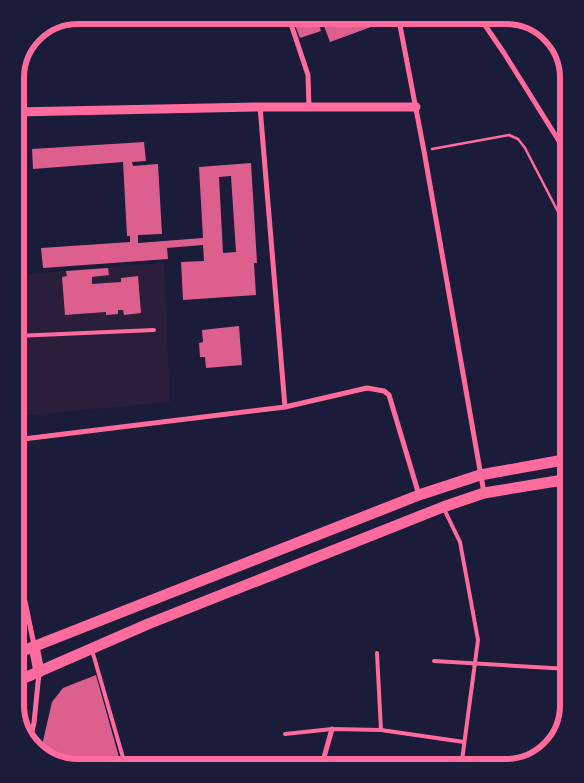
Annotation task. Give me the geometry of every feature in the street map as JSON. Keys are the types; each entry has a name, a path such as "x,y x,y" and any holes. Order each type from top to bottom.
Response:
{"main road":[{"path":"24,650 419,495 480,475 560,461"},
{"path":"24,678 91,647 443,507 484,493 560,480"},
{"path":"34,646 39,672"}],"street":[{"path":"291,24 308,75 309,107"},
{"path":"400,24 484,493"},
{"path":"484,24 560,143"},
{"path":"24,112 416,107"},
{"path":"260,108 285,407"},
{"path":"24,439 285,407 367,388 384,391 389,394 419,495"},
{"path":"24,597 34,646"},
{"path":"31,733 39,672"},
{"path":"324,759 332,729"}],"lane":[{"path":"24,336 154,330"},
{"path":"443,507 460,542 478,640 462,759"},
{"path":"91,647 123,759"},
{"path":"377,653 381,730"},
{"path":"434,662 560,669"},
{"path":"285,734 332,729 381,730 464,742"}],"path":[{"path":"424,151 509,135 518,139 560,215"}],"shaded area":[{"path":"542,37 555,54 558,63"},
{"path":"164,263 170,402 24,416 24,274"}],"building":[{"path":"295,24 319,24 321,31 300,38"},
{"path":"329,24 370,24 371,27 330,42 324,26"},
{"path":"144,142 146,161 132,162 133,166 158,164 162,234 138,235 138,243 203,238 199,167 251,163 257,263 254,263 256,295 183,300 181,262 204,261 203,245 167,248 168,259 43,268 41,248 130,242 130,236 127,236 123,162 33,169 32,149","holes":["231,176 236,252 223,253 219,177"]},
{"path":"108,268 109,275 92,277 92,284 121,282 121,278 138,276 141,313 124,315 123,310 118,310 118,314 106,315 106,312 65,315 62,277 67,276 66,271"},
{"path":"239,326 242,365 206,368 205,357 200,357 199,343 203,342 202,330"},
{"path":"96,675 119,759 70,759 54,754 42,746 52,702 63,688"}]}
